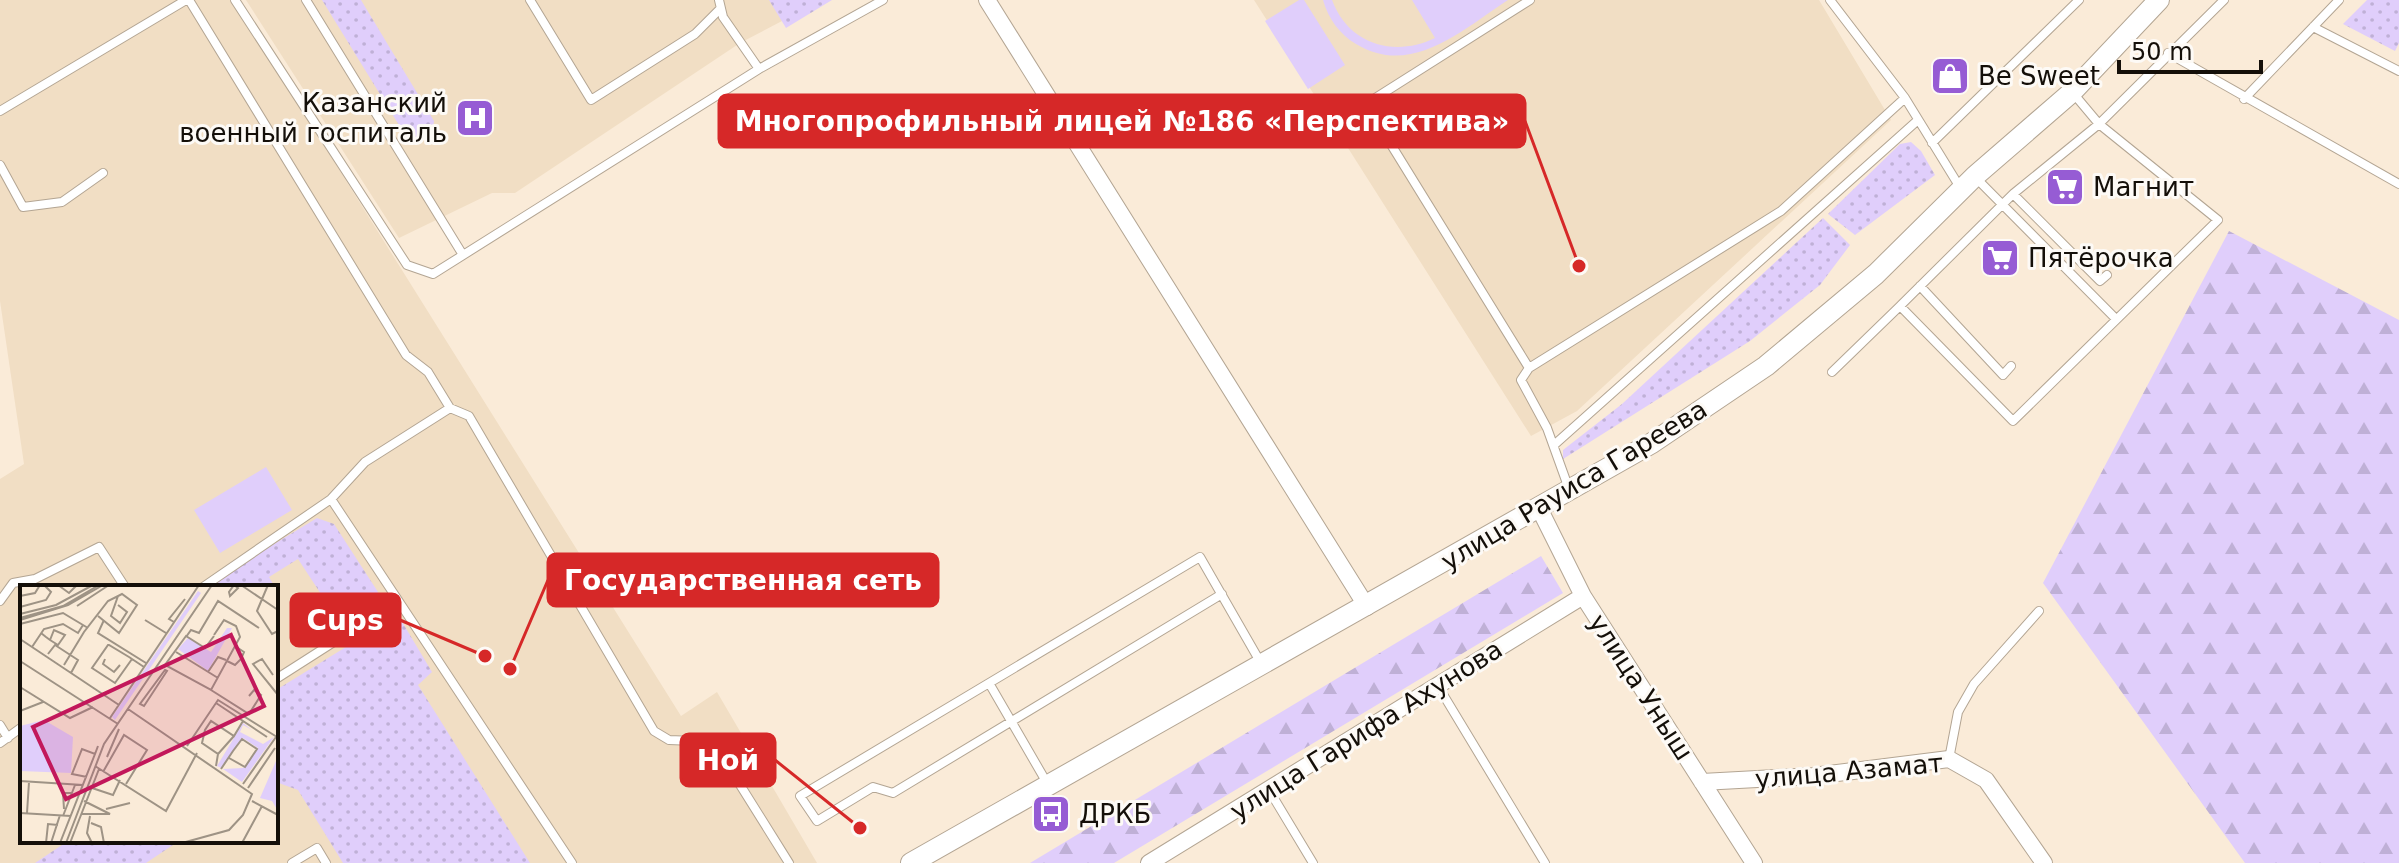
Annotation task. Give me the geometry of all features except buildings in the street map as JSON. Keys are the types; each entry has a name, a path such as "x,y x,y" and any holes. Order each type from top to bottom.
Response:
{"street":[{"path":"987,0 1367,607"},
{"name":"улица Рауиса Гареева","path":"911,863 1652,443 1766,366 1876,274 1968,183 2072,92 2159,0"},
{"name":"улица Уныш","path":"1538,506 1583,596 1754,863"},
{"name":"улица Гарифа Ахунова","path":"1149,863 1583,596"},
{"name":"улица Азамат","path":"1702,782 1813,776 1949,759 1986,780 2044,863"}],"lane":[{"path":"0,111 188,0 406,355 428,372 450,408 469,416 654,731 669,740 695,741 722,756 789,863"},
{"path":"235,0 407,265 433,274 759,69 883,0"},
{"path":"306,0 463,255"},
{"path":"530,0 591,100 695,34 719,4 759,69"},
{"path":"1529,368 1366,104 1530,0"},
{"path":"1830,0 1905,98 1932,143 1968,183 2003,204 2116,319"},
{"path":"1932,143 2079,0"},
{"path":"1832,372 2013,194 2099,124 2224,0"},
{"path":"2244,99 2339,0"},
{"path":"2313,27 2399,71"},
{"path":"2168,53 2244,99 2399,184"},
{"path":"1900,306 2013,421 2218,220 2099,124 2072,92"},
{"path":"1569,489 1554,445 1521,380 1529,368 1781,211 1905,98"},
{"path":"1554,445 1918,120"},
{"path":"0,165 23,207 62,202 103,173"},
{"path":"2013,194 2100,281 2107,275"},
{"path":"1920,286 2003,375 2011,366"},
{"path":"206,585 331,499 365,462 450,408"},
{"path":"331,499 572,863"},
{"path":"0,601 13,583 35,579 99,547 124,585"},
{"path":"1222,594 893,793 873,787 817,821 800,796 1200,557 1222,594 1262,665"},
{"path":"278,678 398,601"},
{"path":"1949,759 1958,712 1974,684 2039,611"},
{"path":"989,683 1048,784"},
{"path":"1438,686 1545,863"},
{"path":"0,725 4,740"},
{"path":"1269,790 1313,863"},
{"path":"292,863 317,848 326,863"}],"shaded area":[{"path":"0,0 233,0 681,716 717,692 817,863 0,863 0,479 24,464 0,301"},
{"name":"Казанский военный госпиталь","path":"246,0 822,0 740,43 515,193 492,193 399,238"},
{"path":"1254,0 1819,0 1891,120 1577,411 1531,436"}],"green space":[{"path":"322,0 361,0 434,121 432,133 422,141 410,138 402,130"},
{"path":"769,0 832,0 786,28"},
{"path":"1304,0 1345,65 1308,89 1265,21"},
{"path":"1323,0 1332,0 1339,15 1361,37 1374,43 1404,47 1435,38 1412,0 1508,0 1436,46 1397,56 1377,53 1350,40 1335,25"},
{"path":"2367,0 2399,0 2399,43 2395,51 2343,24"},
{"path":"1911,142 1921,151 1935,175 1855,235 1828,214 1900,144"},
{"path":"1823,218 1850,245 1820,285 1750,341 1563,459 1563,450 1622,404"},
{"path":"2229,231 2399,320 2399,863 2245,863 2043,583"},
{"path":"266,467 292,510 220,553 194,510"},
{"path":"317,518 334,524 378,592 369,609 342,626 298,559 269,577 274,585 206,585"},
{"path":"1541,556 1563,593 1114,863 1030,863"},
{"path":"398,615 432,672 418,685 530,863 343,863 298,790 278,783 278,689"},
{"path":"65,843 176,843 146,863 35,863"}],"place":[{"name":"Be Sweet","path":"1950,76"},
{"name":"Казанский военный госпиталь","path":"475,118"},
{"name":"Магнит","path":"2065,187"},
{"name":"Пятёрочка","path":"2000,258"},
{"name":"Многопрофильный лицей №186 «Перспектива»","path":"1579,266"},
{"name":"Cups","path":"485,656"},
{"name":"Государственная сеть","path":"510,669"},
{"name":"ДРКБ","path":"1051,814"},
{"name":"Ной","path":"860,828"}]}
